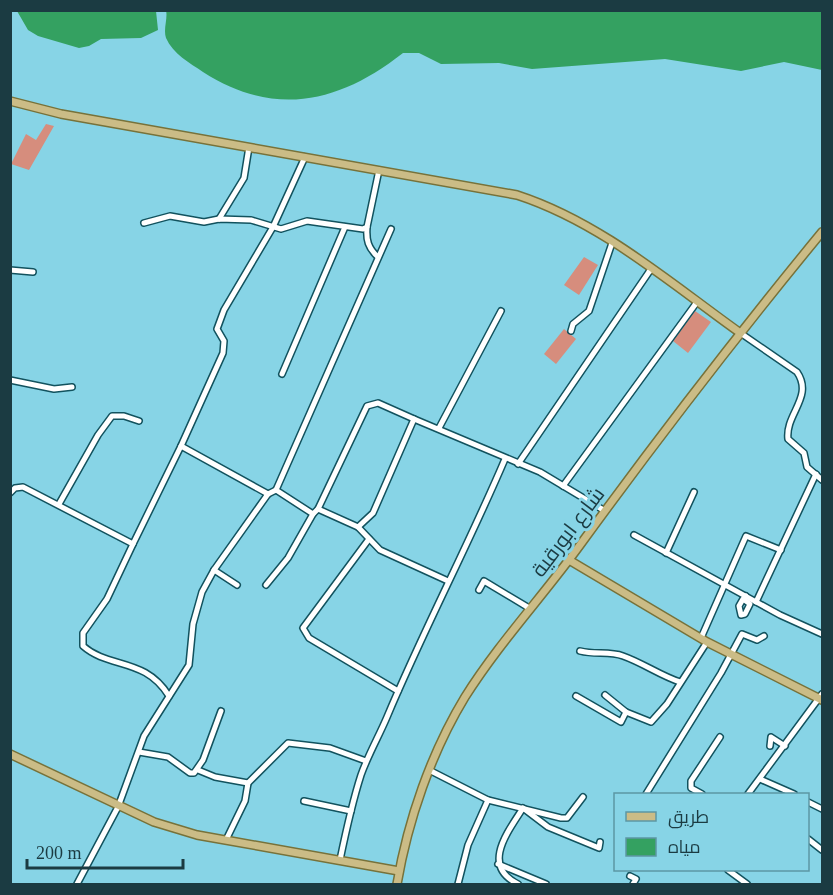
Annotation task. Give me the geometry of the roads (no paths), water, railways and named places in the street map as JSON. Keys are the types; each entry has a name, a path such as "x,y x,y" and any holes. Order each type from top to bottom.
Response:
{"main road":[{"path":"10,101 61,114 517,195 563,213 612,243 740,332"},
{"name":"شارع ابورقية","path":"397,885 399,871 429,770 465,698 529,609 569,560 740,332 822,232"},
{"path":"569,560 704,640 822,698"},
{"path":"10,754 118,807 154,822 226,840 399,871"}],"street":[{"path":"219,219 244,178 249,147"},
{"path":"169,696 159,683 144,672 83,646 83,633 107,599 224,353 224,341 217,329 224,310 273,227 305,157"},
{"path":"378,257 370,250 366,238 379,170"},
{"path":"144,223 170,216 204,222 219,219 257,221 273,227 291,228 307,221 358,230 367,227"},
{"path":"282,374 345,227"},
{"path":"77,885 118,807 149,727 189,665 197,606 214,570 268,494 276,490 391,229"},
{"path":"571,331 573,324 589,310 612,243"},
{"path":"518,464 651,269"},
{"path":"10,270 33,272"},
{"path":"563,486 697,302"},
{"path":"439,428 501,311"},
{"path":"740,332 797,372 803,381 804,390 787,429 788,439 791,445 801,449 807,467 822,480"},
{"path":"10,380 54,389 72,387"},
{"path":"266,585 288,558 318,509 344,451 370,404 378,403 439,428 563,486 605,511"},
{"path":"59,504 98,435 112,416 124,416 139,421"},
{"path":"358,527 373,513 414,419"},
{"path":"180,446 268,494"},
{"path":"340,860 351,811 366,761 448,581 462,558 505,459"},
{"path":"756,602 816,474"},
{"path":"10,493 15,488 23,487 133,544"},
{"path":"276,490 313,514"},
{"path":"666,553 694,492"},
{"path":"318,509 358,527 380,550 448,581"},
{"path":"634,535 725,585 744,598 822,634"},
{"path":"605,695 626,712 651,722 680,682 704,640 746,536 781,550"},
{"path":"369,539 303,628 309,638 398,691"},
{"path":"214,570 237,585"},
{"path":"479,590 484,581 529,609"},
{"path":"647,793 742,634 757,640 764,636"},
{"path":"580,651 622,655 680,682"},
{"path":"576,696 621,722 626,712"},
{"path":"750,793 822,698"},
{"path":"198,770 221,711"},
{"path":"699,793 691,788 691,781 720,737"},
{"path":"770,746 771,737 786,746"},
{"path":"226,840 245,801 248,783 291,742 330,748 366,761"},
{"path":"139,752 168,757 190,773 198,770 215,777 248,783"},
{"path":"429,770 488,800 567,818 583,797"},
{"path":"760,779 790,793"},
{"path":"459,885 468,845 488,800"},
{"path":"304,801 351,811"},
{"path":"523,808 548,827 599,848 600,842"},
{"path":"518,885 500,873 498,864 512,825 523,808"},
{"path":"809,840 822,850"},
{"path":"498,864 546,885"},
{"path":"729,871 747,885"},
{"path":"630,876 636,879 633,885"}],"water":[{"path":"166,10 822,11 822,70 784,62 741,71 665,59 532,69 499,63 441,64 419,53 403,53 355,84 331,93 306,98 281,99 256,95 230,86 182,58 166,38"},
{"path":"17,11 156,11 158,30 141,38 101,39 89,46 79,48 38,36 28,30"}]}
